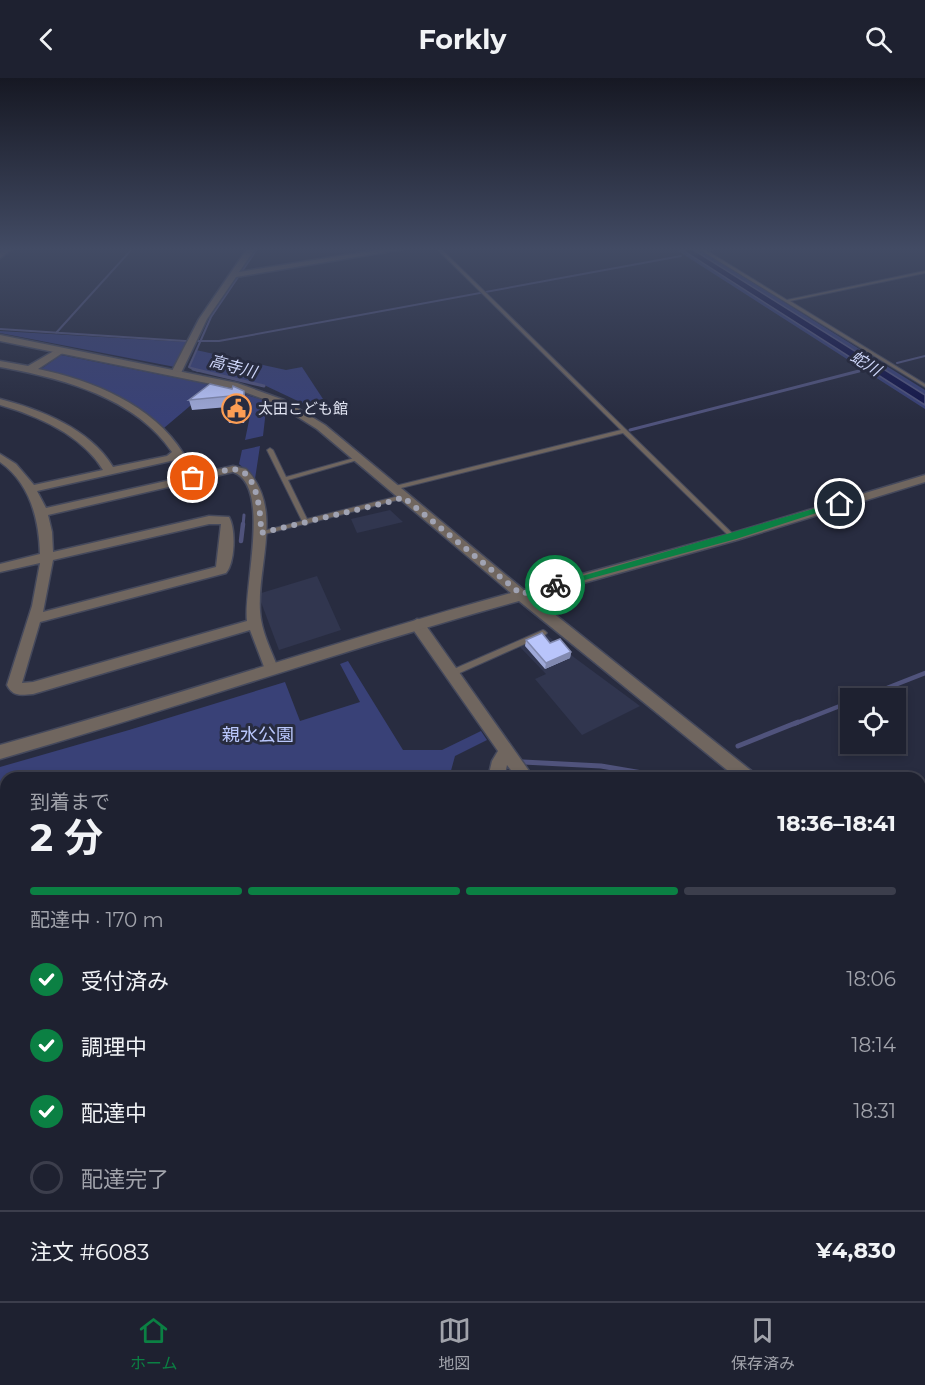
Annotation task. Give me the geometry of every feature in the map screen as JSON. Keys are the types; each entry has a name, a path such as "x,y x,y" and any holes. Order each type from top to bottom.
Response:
{"street":[{"path":"176,373 202,320 212,306"},
{"path":"0,338 256,390 274,397 321,427 403,497 741,772"},
{"path":"31,369 62,350"},
{"path":"0,364 31,369 82,384 122,402 159,430 178,453 171,458 31,489"},
{"path":"0,402 28,411 59,426 97,452 110,471"},
{"path":"1,458 10,463 31,489 43,512 47,558 41,595 14,685 18,689 23,690 254,624"},
{"path":"43,512 238,469 254,488 260,511 261,533 253,591 254,624 271,668"},
{"path":"0,752 86,728 417,624 733,537 925,478"},
{"path":"0,568 209,520 220,519 227,524 224,567 221,570 33,619"},
{"path":"417,624 450,674 521,772"},
{"path":"497,772 500,761 506,753"}],"lane":[{"path":"497,306 733,537"},
{"path":"794,306 925,386"},
{"path":"393,488 624,431"},
{"path":"270,450 306,523"},
{"path":"285,479 358,459"},
{"path":"261,533 403,497"},
{"path":"450,674 543,633"}],"shaded area":[{"path":"390,510 403,522 357,533 351,519"},
{"path":"317,576 341,630 279,650 258,594"},
{"path":"547,635 640,706 582,735 535,679 546,674 520,647"}],"green space":[{"path":"764,306 770,306 925,405 925,409"},
{"path":"783,306 790,306 925,390 925,395"},
{"path":"0,331 187,342 175,367 0,333"},
{"path":"196,350 286,370 302,367 323,399 302,403 264,385 192,369 189,365"},
{"path":"61,355 212,385 267,401 263,436 245,440 251,402 244,397 210,389 164,428 121,399 74,379 41,369"},
{"path":"260,446 255,479 239,464 242,450"},
{"name":"親水公園","path":"348,661 403,750 442,750 481,731 487,740 455,756 451,772 0,772 0,767 285,682 300,721 360,702 340,664"}],"water":[{"name":"蛇川","path":"770,306 783,306 925,395 925,405"}],"building":[{"path":"210,384 232,389 233,386 244,391 241,413 226,414 230,396 189,400"},
{"path":"542,633 550,643 560,639 571,652 546,663 526,640"}],"waterway":[{"path":"56,333 80,306"},
{"name":"高寺川","path":"200,341 218,306"},
{"path":"200,341 219,341 409,306"},
{"path":"0,329 56,333"},
{"path":"56,333 200,341"},
{"name":"高寺川","path":"194,369 189,367 200,341"},
{"path":"897,363 925,356"},
{"name":"高寺川","path":"194,369 264,386"},
{"name":"高寺川","path":"194,369 198,371"},
{"name":"蛇川","path":"630,430 859,371"},
{"name":"高寺川","path":"243,526 244,515"},
{"name":"高寺川","path":"241,541 243,524"},
{"path":"887,688 925,673"},
{"path":"794,724 840,706"},
{"path":"738,746 798,722"},
{"path":"523,762 601,766 636,772"}],"way so far":[{"path":"193,478 234,469 242,471 254,488 260,511 261,533 403,497 521,594 555,585"}],"place":[{"name":"太田こども館","path":"237,409"}],"route":[{"path":"555,585 733,537 840,504"}]}
